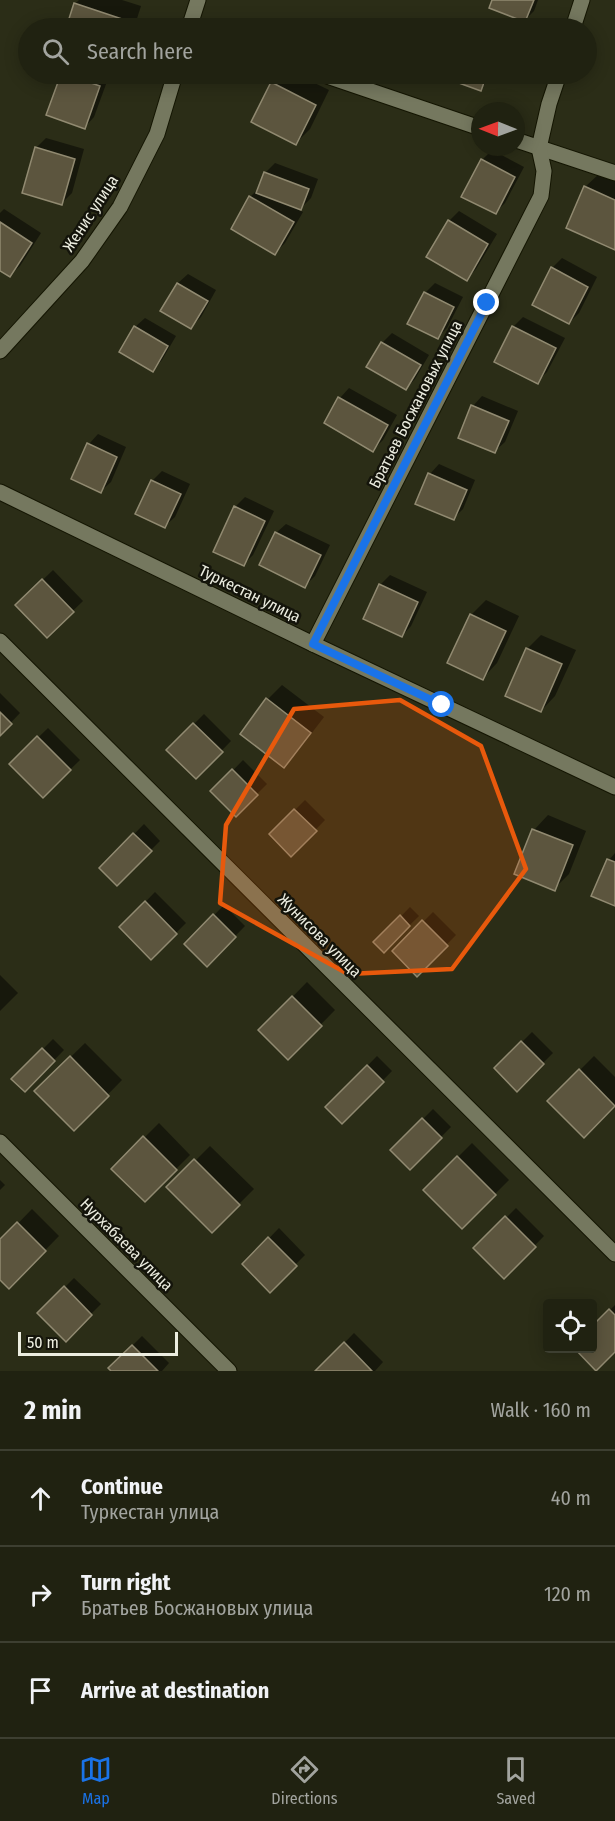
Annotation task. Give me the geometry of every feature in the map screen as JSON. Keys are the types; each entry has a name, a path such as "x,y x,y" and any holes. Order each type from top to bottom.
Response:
{"street":[{"path":"193,18 198,0"},
{"path":"576,18 582,0"},
{"name":"Женис улица","path":"0,351 82,261 120,207 157,134 173,84"},
{"path":"350,84 471,125"},
{"name":"Братьев Босжановых улица","path":"313,644 541,196 544,171 539,148 556,84"},
{"path":"525,143 615,173"},
{"name":"Туркестан улица","path":"0,492 615,787"},
{"name":"Жунисова улица","path":"0,641 615,1254"},
{"name":"Нурхабаева улица","path":"0,1142 229,1371"}],"highlighted area":[{"path":"400,700 481,746 526,869 452,969 348,974 220,903 226,825 294,709"}],"building":[{"path":"492,0 534,0 527,18 515,18 489,8"},
{"path":"74,3 119,18 69,18"},
{"path":"57,84 100,86 85,129 46,115"},
{"path":"270,84 275,84 316,105 296,145 251,122"},
{"path":"462,84 483,84 481,91"},
{"path":"35,147 75,159 62,205 22,193"},
{"path":"481,159 515,177 496,214 461,197"},
{"path":"264,172 309,189 301,210 256,193"},
{"path":"584,186 615,200 615,250 566,228"},
{"path":"249,196 294,222 275,255 231,229"},
{"path":"448,220 488,244 467,281 426,257"},
{"path":"0,222 32,243 10,277 0,271"},
{"path":"551,267 588,287 569,324 532,305"},
{"path":"177,283 208,301 191,329 160,311"},
{"path":"424,292 454,307 438,339 407,324"},
{"path":"134,326 168,346 153,372 119,352"},
{"path":"512,326 556,348 538,384 494,362"},
{"path":"381,342 421,365 406,390 366,367"},
{"path":"338,397 388,425 373,452 324,423"},
{"path":"471,405 509,421 495,453 458,438"},
{"path":"87,443 117,457 101,493 71,479"},
{"path":"428,473 467,490 454,520 415,504"},
{"path":"151,480 181,494 165,528 135,514"},
{"path":"234,506 265,521 244,566 213,552"},
{"path":"275,532 321,555 305,588 259,565"},
{"path":"42,579 74,612 47,638 15,605"},
{"path":"379,584 418,602 402,637 363,619"},
{"path":"470,614 506,631 483,680 447,663"},
{"path":"526,648 562,664 541,712 505,696"},
{"path":"266,698 311,733 284,768 240,734"},
{"path":"0,712 12,724 0,736"},
{"path":"193,723 223,752 196,779 166,750"},
{"path":"37,736 71,770 43,798 9,764"},
{"path":"232,769 258,795 236,817 210,791"},
{"path":"294,809 317,831 291,857 269,834"},
{"path":"532,829 573,845 555,891 514,874"},
{"path":"133,833 152,851 117,886 99,868"},
{"path":"607,859 615,862 615,906 591,896"},
{"path":"145,901 177,934 151,960 119,927"},
{"path":"213,914 236,937 207,967 184,944"},
{"path":"400,915 410,926 384,953 373,942"},
{"path":"422,920 448,946 417,977 392,951"},
{"path":"292,996 322,1026 288,1060 258,1030"},
{"path":"521,1041 544,1064 517,1092 494,1068"},
{"path":"42,1048 55,1061 25,1092 11,1079"},
{"path":"70,1056 109,1096 74,1131 34,1091"},
{"path":"367,1065 384,1082 342,1124 325,1107"},
{"path":"579,1069 615,1106 584,1138 547,1101"},
{"path":"422,1118 442,1138 410,1170 390,1150"},
{"path":"143,1136 177,1170 145,1202 111,1169"},
{"path":"457,1156 496,1195 462,1229 423,1190"},
{"path":"194,1159 240,1205 212,1233 166,1187"},
{"path":"505,1216 536,1247 504,1279 473,1248"},
{"path":"17,1222 46,1251 9,1289 0,1280 0,1239"},
{"path":"268,1237 297,1266 270,1293 242,1264"},
{"path":"64,1286 92,1315 66,1342 37,1313"},
{"path":"609,1309 615,1315 615,1352 596,1371 579,1353 597,1353 597,1321"},
{"path":"344,1342 372,1371 315,1371"},
{"path":"132,1345 158,1371 111,1371 108,1368"}],"route":[{"path":"442,705 313,644 487,303"}]}
